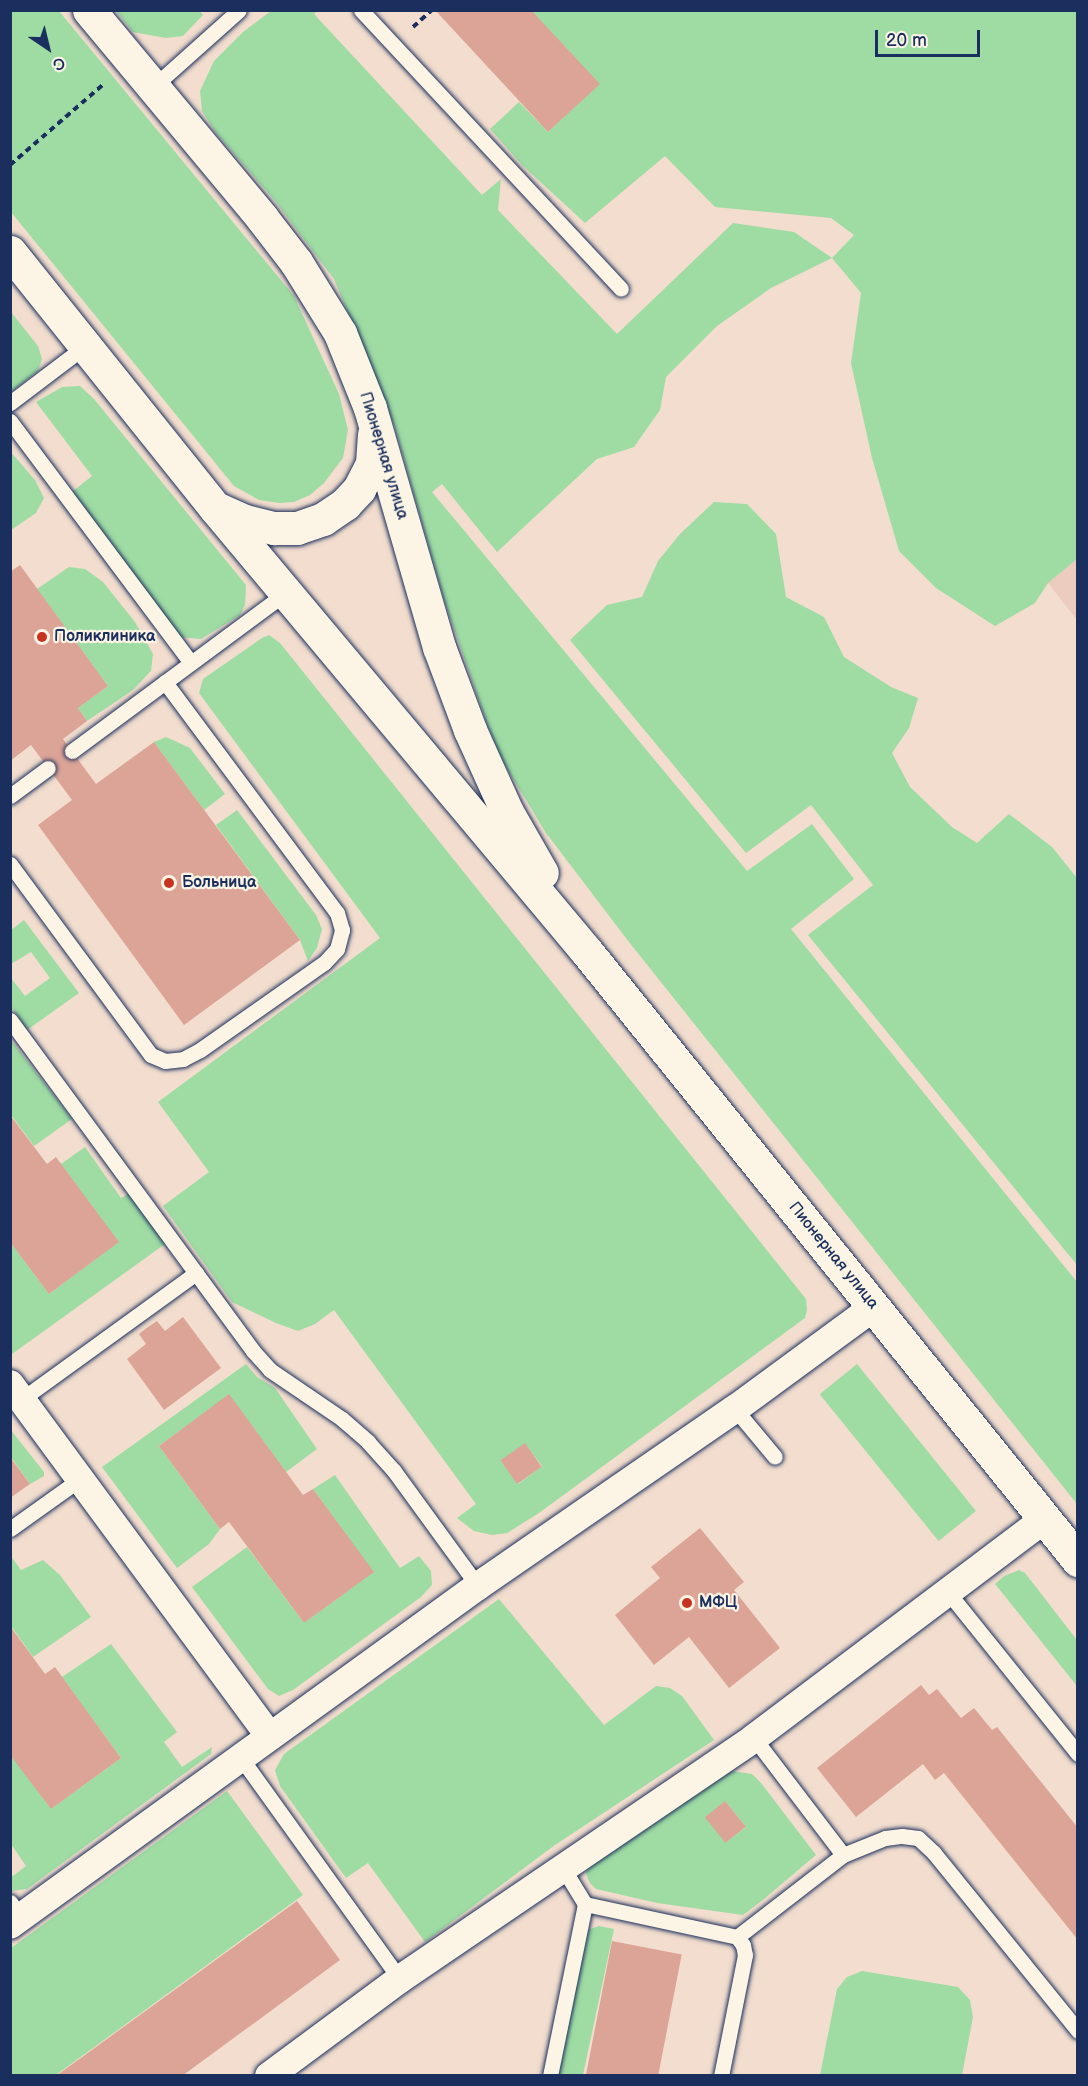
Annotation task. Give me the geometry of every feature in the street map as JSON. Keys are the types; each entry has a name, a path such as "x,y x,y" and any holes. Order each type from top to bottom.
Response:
{"street":[{"name":"Пионерная улица","path":"89,10 296,262 340,333 370,408 439,647 470,730 507,812 587,952"},
{"name":"Пионерная улица","path":"10,252 215,508 587,952 1077,1560"},
{"path":"215,508 245,521 274,528 297,528 323,519 345,504 359,489 372,463 375,437 370,408"},
{"path":"14,1915 241,1758 478,1587 735,1409 874,1307"},
{"path":"16,1391 270,1737"},
{"path":"269,2076 400,1979 754,1738 946,1591 1045,1519"}],"lane":[{"path":"153,87 238,10"},
{"path":"361,10 621,288"},
{"path":"10,404 85,346"},
{"path":"10,421 191,663"},
{"path":"72,751 287,592"},
{"path":"10,864 151,1055 165,1060 183,1059 200,1050 324,963 337,949 342,930 337,913 165,682"},
{"path":"10,796 48,768"},
{"path":"10,1020 253,1351 270,1370 342,1419 375,1449 394,1471 478,1587"},
{"path":"16,1391 196,1273"},
{"path":"735,1409 775,1457"},
{"path":"10,1529 80,1479"},
{"path":"946,1591 1077,1754"},
{"path":"754,1738 843,1855"},
{"path":"241,1758 400,1979"},
{"path":"737,1937 843,1855 885,1838 902,1836 918,1838 934,1853 1077,2031"},
{"path":"550,2076 585,1904 563,1868"},
{"path":"585,1904 737,1937 743,1945 745,1955 722,2076"}],"path":[{"path":"10,165 112,78"}],"shaded area":[{"path":"1077,559 1077,620 1048,583"}],"green space":[{"path":"199,10 203,15 183,36 166,38 133,32 116,11"},
{"path":"10,11 59,11 294,296 339,394 348,430 343,458 324,483 310,495 294,502 279,503 259,500 234,486 11,212"},
{"path":"271,11 317,11 314,14 482,195 501,179 498,210 617,334 733,223 794,232 832,258 771,288 717,326 666,377 660,410 634,447 597,459 497,552 442,484 432,492 747,871 812,824 854,879 791,929 1077,1282 1077,1504 629,942 546,833 497,752 444,600 395,427 334,279 275,201 216,133 202,111 200,91 214,61 243,32"},
{"path":"531,11 1077,11 1077,559 1048,583 1035,603 995,626 936,588 899,551 872,458 851,363 861,293 832,258 854,235 831,218 715,207 665,156 585,223 522,165 490,129 519,102 548,132 599,84"},
{"path":"11,312 38,346 42,359 38,371 11,392"},
{"path":"80,386 94,399 246,585 245,605 240,615 201,639 179,637 72,492 92,476 36,402 62,387"},
{"path":"10,451 35,480 44,498 36,513 11,530"},
{"path":"714,502 747,504 776,534 786,597 824,617 844,657 891,687 918,698 909,728 892,753 910,787 952,827 977,843 1009,814 1052,847 1077,878 1077,1265 808,935 873,885 811,805 746,853 570,640 607,605 642,597 658,561 680,534"},
{"path":"69,567 85,569 103,582 135,622 153,654 151,671 133,690 87,721 78,708 108,686 37,589"},
{"path":"269,635 280,643 806,1299 805,1318 539,1513 507,1533 492,1535 474,1531 457,1518 476,1504 334,1310 315,1324 298,1331 232,1302 163,1206 209,1172 158,1102 380,938 199,693 203,679","holes":["525,1444 542,1466 518,1484 501,1461"]},
{"path":"166,737 190,748 225,794 204,810 154,742"},
{"path":"237,810 316,915 322,929 317,948 308,961 300,940 216,825"},
{"path":"24,920 79,993 27,1030 11,1007 11,978 25,996 50,978 31,952 11,964 11,930"},
{"path":"11,1040 72,1119 34,1146 11,1115"},
{"path":"85,1147 121,1198 130,1193 165,1244 12,1354 10,1242 49,1294 118,1242 61,1164"},
{"path":"246,1364 257,1377 275,1388 317,1449 286,1472 229,1395 159,1446 220,1529 209,1544 177,1568 102,1467"},
{"path":"857,1364 976,1511 939,1541 820,1394"},
{"path":"10,1429 44,1472 44,1476 30,1484 11,1457"},
{"path":"335,1475 400,1568 419,1556 431,1571 432,1585 421,1597 293,1690 279,1696 268,1689 192,1587 247,1547 304,1623 373,1572 313,1489"},
{"path":"10,1555 21,1570 43,1560 60,1575 91,1617 33,1657 11,1626"},
{"path":"1019,1570 1025,1573 1077,1640 1077,1686 995,1584 1004,1576"},
{"path":"499,1599 604,1725 656,1686 670,1688 682,1696 714,1740 555,1845 425,1942 368,1863 346,1878 280,1786 275,1770 284,1754"},
{"path":"111,1644 177,1732 164,1742 182,1767 212,1747 211,1754 27,1889 11,1891 10,1878 26,1866 11,1844 11,1755 51,1809 121,1758 62,1677"},
{"path":"731,1771 752,1774 816,1855 743,1915 657,1903 596,1889 589,1882 586,1873 589,1866","holes":["725,1801 746,1827 725,1843"]},
{"path":"227,1791 303,1895 56,2075 11,2075 11,1948"},
{"path":"599,1926 614,1929 583,2075 556,2076 584,1935 590,1929"},
{"path":"862,1971 958,1987 970,2000 973,2017 962,2075 820,2075 837,1989 847,1977"}],"building":[{"path":"435,10 531,10 600,84 548,132"},
{"name":"Больница","path":"20,565 108,686 78,708 87,721 63,739 96,784 154,742 300,940 184,1025 38,825 72,800 31,745 10,761 10,572"},
{"path":"10,1115 47,1164 56,1157 119,1242 49,1294 10,1242"},
{"path":"183,1317 221,1368 164,1410 127,1359 146,1344 139,1334 148,1327 157,1321 165,1331"},
{"path":"229,1394 303,1495 313,1489 374,1572 304,1623 229,1522 220,1529 159,1446"},
{"path":"525,1443 542,1467 517,1484 500,1460"},
{"path":"10,1457 30,1484 10,1498"},
{"name":"МФЦ","path":"700,1528 744,1582 734,1590 780,1648 729,1688 689,1637 654,1665 615,1615 660,1578 651,1567"},
{"path":"10,1626 45,1674 55,1667 121,1758 51,1809 10,1755"},
{"path":"921,1685 929,1695 937,1689 961,1718 974,1708 992,1730 997,1727 1078,1828 1078,1940 944,1773 935,1780 923,1764 856,1817 817,1768"},
{"path":"725,1801 746,1827 726,1843 705,1817"},
{"path":"297,1901 340,1960 182,2076 56,2076"},
{"path":"612,1941 682,1955 658,2076 586,2076"}],"place":[{"name":"Поликлиника","path":"42,637"},
{"name":"Больница","path":"169,883"},
{"name":"МФЦ","path":"687,1603"}]}
